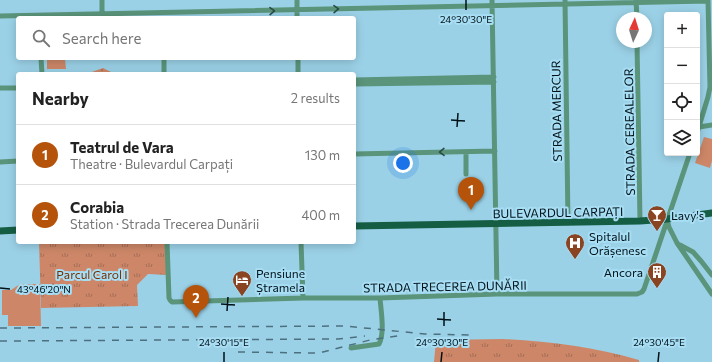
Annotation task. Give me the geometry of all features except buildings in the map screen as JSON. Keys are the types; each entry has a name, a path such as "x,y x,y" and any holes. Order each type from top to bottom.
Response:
{"main road":[{"name":"BULEVARDUL CARPAȚI","path":"356,226 640,221 712,213"},
{"path":"0,231 16,230"}],"street":[{"path":"102,0 102,14"},
{"path":"297,0 297,16"},
{"path":"636,1 637,12"},
{"path":"61,16 102,14 163,16 492,3 708,1 711,73 708,97 700,123"},
{"name":"STRADA MERCUR","path":"565,2 568,223"},
{"path":"492,3 497,294"},
{"path":"0,16 16,16"},
{"name":"STRADA CEREALELOR","path":"637,48 640,221"},
{"path":"42,60 42,72"},
{"path":"164,60 164,72"},
{"path":"298,60 298,72"},
{"path":"356,80 494,80"},
{"path":"356,84 494,80"},
{"path":"0,88 16,88"},
{"path":"708,97 712,90"},
{"path":"700,129 712,125"},
{"path":"356,154 495,151"},
{"path":"466,152 466,174"},
{"path":"689,156 667,219 669,227 677,243 712,294"},
{"path":"0,162 16,161"},
{"name":"STRADA TRECEREA DUNĂRII","path":"168,244 169,298 172,302 497,294 637,294 642,292 644,289 667,219"},
{"path":"677,243 693,252 712,275"},
{"path":"301,244 302,298"},
{"path":"351,348 379,344 381,341 382,323 380,298"}],"green space":[{"path":"47,60 65,60 66,69 47,69"},
{"path":"103,68 111,72 92,72"},
{"path":"704,137 712,139 712,161 710,168 695,163 697,156 700,156 700,149"},
{"name":"Parcul Carol I","path":"39,244 167,244 168,275 148,274 137,285 138,306 41,308"},
{"path":"20,284 40,284 41,326 8,326 8,315 2,315 2,290 11,290"},
{"path":"503,339 537,341 588,348 622,355 639,360 639,362 434,362 436,340"}],"railway":[{"path":"0,328 345,326 425,334 470,335"},
{"path":"238,352 314,353 370,340 403,335"},
{"path":"0,341 338,339 365,336"}],"place":[{"name":"Teatrul de Vara","path":"471,210"},
{"name":"Lavy's","path":"657,232"},
{"name":"Spitalul Orășenesc","path":"575,260"},
{"name":"Ancora","path":"657,289"},
{"name":"Pensiune Ștramela","path":"242,297"},
{"name":"Corabia","path":"196,318"}]}
